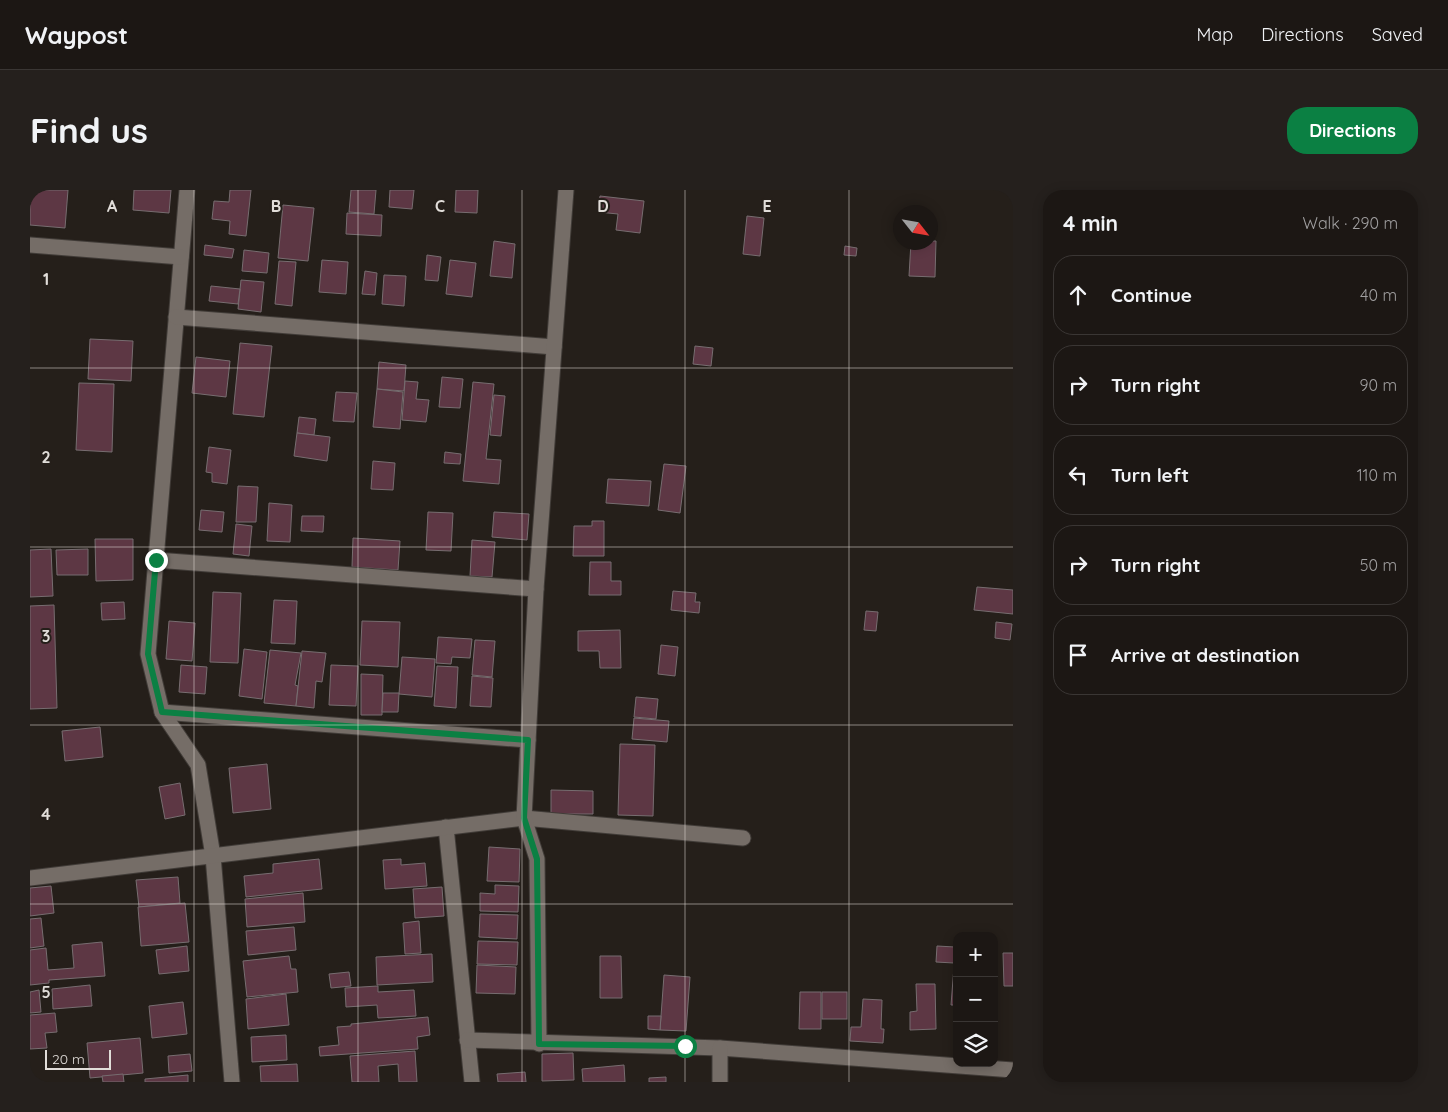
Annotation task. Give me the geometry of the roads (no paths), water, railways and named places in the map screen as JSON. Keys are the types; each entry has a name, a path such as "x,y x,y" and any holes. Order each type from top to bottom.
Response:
{"street":[{"path":"187,190 148,654 162,712 198,764 214,856 232,1082"},
{"path":"539,1044 537,859 524,818 536,589 566,190"},
{"path":"30,245 181,257"},
{"path":"176,317 554,347"},
{"path":"156,560 536,589"},
{"path":"162,712 528,740"},
{"path":"30,878 524,818 743,838"},
{"path":"446,827 472,1082"},
{"path":"467,1040 539,1044 720,1048 1013,1070"},
{"path":"720,1048 720,1082"}]}
